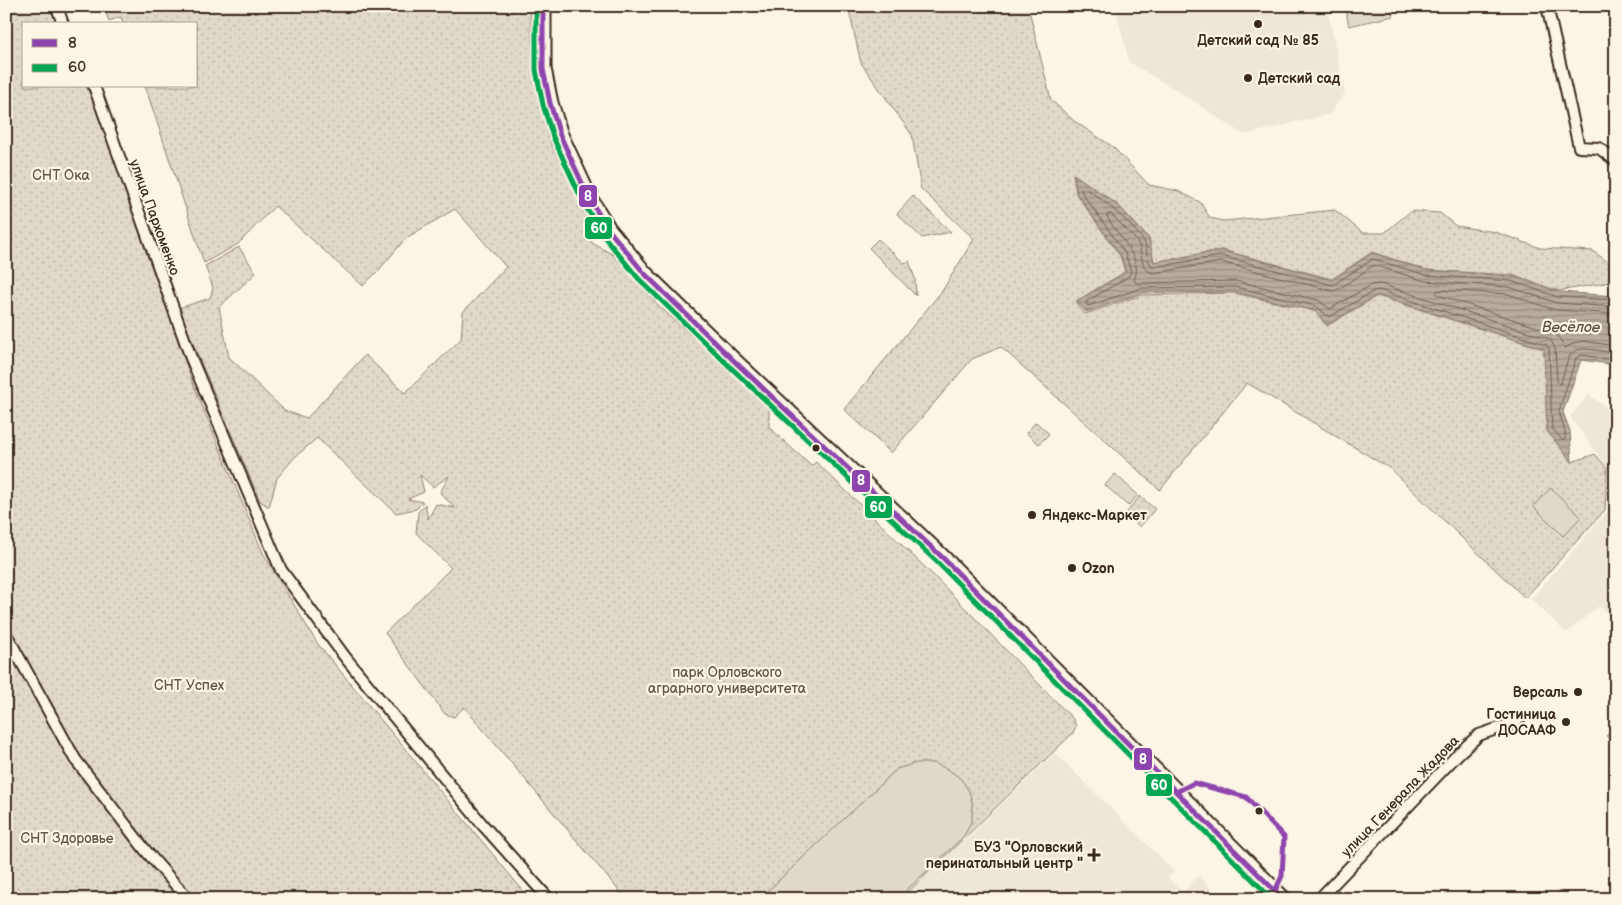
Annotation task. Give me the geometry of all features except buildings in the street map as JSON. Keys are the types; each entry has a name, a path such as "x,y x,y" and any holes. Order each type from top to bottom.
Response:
{"main road":[{"path":"542,6 543,69 550,103 560,135 594,206 608,229 644,273 943,558 1283,899"}],"street":[{"path":"1547,6 1579,147 1599,148 1616,161"},
{"path":"57,8 62,22"},
{"name":"улица Пархоменко","path":"95,88 191,358 281,570 345,657 482,824 549,899"},
{"path":"6,634 75,759 146,851 188,899"},
{"name":"улица Генерала Жадова","path":"1319,899 1460,752 1479,735 1519,719"}],"shaded area":[{"name":"Детский сад","path":"1115,6 1327,6 1345,93 1330,114 1244,135 1184,95 1129,62"},
{"path":"1589,395 1616,414 1616,612 1611,616 1599,606 1566,633 1531,599 1608,511 1612,474 1570,417"},
{"path":"1055,753 1174,871 1168,878 1183,892 1198,876 1222,899 902,899"}],"green space":[{"name":"СНТ Успех","path":"6,6 50,6 56,22 22,22 22,88 87,88 94,103 192,381 263,553 317,643 530,899 6,899"},
{"name":"парк Орловского аграрного университета","path":"103,6 530,6 533,72 550,142 589,219 592,243 612,254 658,305 769,407 769,427 811,466 816,462 933,575 1073,719 1076,726 1073,733 901,899 626,899 464,707 454,717 445,714 385,633 451,568 416,533 418,512 425,504 428,519 436,504 455,508 440,493 449,476 433,487 420,475 424,492 408,499 423,502 416,509 396,513 317,438 294,458 277,478 269,507 260,501 179,308 210,298 213,288 205,266 239,247 256,273 219,307 229,357 285,411 307,418 365,355 405,393 461,339 463,312 506,267 455,209 406,238 363,286 275,206 238,244 204,263 146,88 198,88 198,22 123,22 121,17 109,21"},
{"path":"848,6 1028,6 1051,100 1074,121 1113,147 1149,185 1178,191 1200,202 1210,218 1224,221 1335,210 1363,233 1384,233 1411,211 1440,213 1456,226 1495,232 1540,248 1593,251 1616,268 1616,281 1559,291 1512,275 1426,270 1372,252 1332,279 1222,250 1154,262 1149,239 1118,205 1073,174 1076,194 1120,256 1125,272 1076,301 1085,314 1142,295 1234,293 1315,311 1327,326 1377,296 1544,349 1547,431 1572,462 1595,454 1607,468 1605,510 1525,598 1389,468 1247,383 1160,490 1001,347 972,359 891,453 844,409 942,291 974,239 921,189 912,135 861,63"},
{"path":"1345,6 1391,6 1393,16 1349,26"},
{"path":"913,196 951,232 922,238 897,214"},
{"path":"878,239 904,263 909,261 915,279 916,296 869,248"},
{"path":"1036,422 1049,434 1039,444 1026,433"},
{"path":"1115,474 1138,495 1128,506 1105,485"},
{"path":"1551,488 1581,517 1563,536 1533,506"},
{"path":"1140,496 1155,509 1140,527 1128,516 1127,512"},
{"path":"1616,726 1616,746 1606,736"},
{"path":"916,763 934,763 949,770 961,779 969,791 972,802 972,820 964,836 897,899 759,899 897,769"}],"water":[{"name":"Весёлое","path":"1074,174 1118,205 1149,239 1154,262 1221,250 1332,280 1372,253 1426,270 1512,276 1559,292 1616,296 1616,365 1581,360 1563,412 1570,431 1572,462 1547,431 1544,349 1377,295 1327,325 1315,311 1235,292 1143,293 1086,312 1077,301 1126,272 1121,256 1077,194"}],"transit line":[{"name":"60","path":"536,6 536,70 543,105 553,137 583,202 602,234 638,278 938,563 1272,899"},
{"name":"8","path":"543,6 543,69 550,103 560,135 589,198 608,229 644,273 731,358 943,558 1283,899"},
{"name":"8","path":"1176,792 1194,783 1246,797 1284,837 1282,876 1275,891"}],"place":[{"name":"Детский сад № 85","path":"1258,24"},
{"name":"Детский сад","path":"1248,78"},
{"name":"Яндекс-Маркет","path":"1032,515"},
{"name":"Ozon","path":"1072,568"},
{"name":"Версаль","path":"1578,692"},
{"name":"Гостиница ДОСААФ","path":"1566,722"},
{"name":"БУЗ \"Орловский перинатальный центр \"","path":"1094,855"}],"park label":[{"name":"СНТ Ока","path":"61,175"},
{"name":"СНТ Здоровье","path":"67,838"}]}
